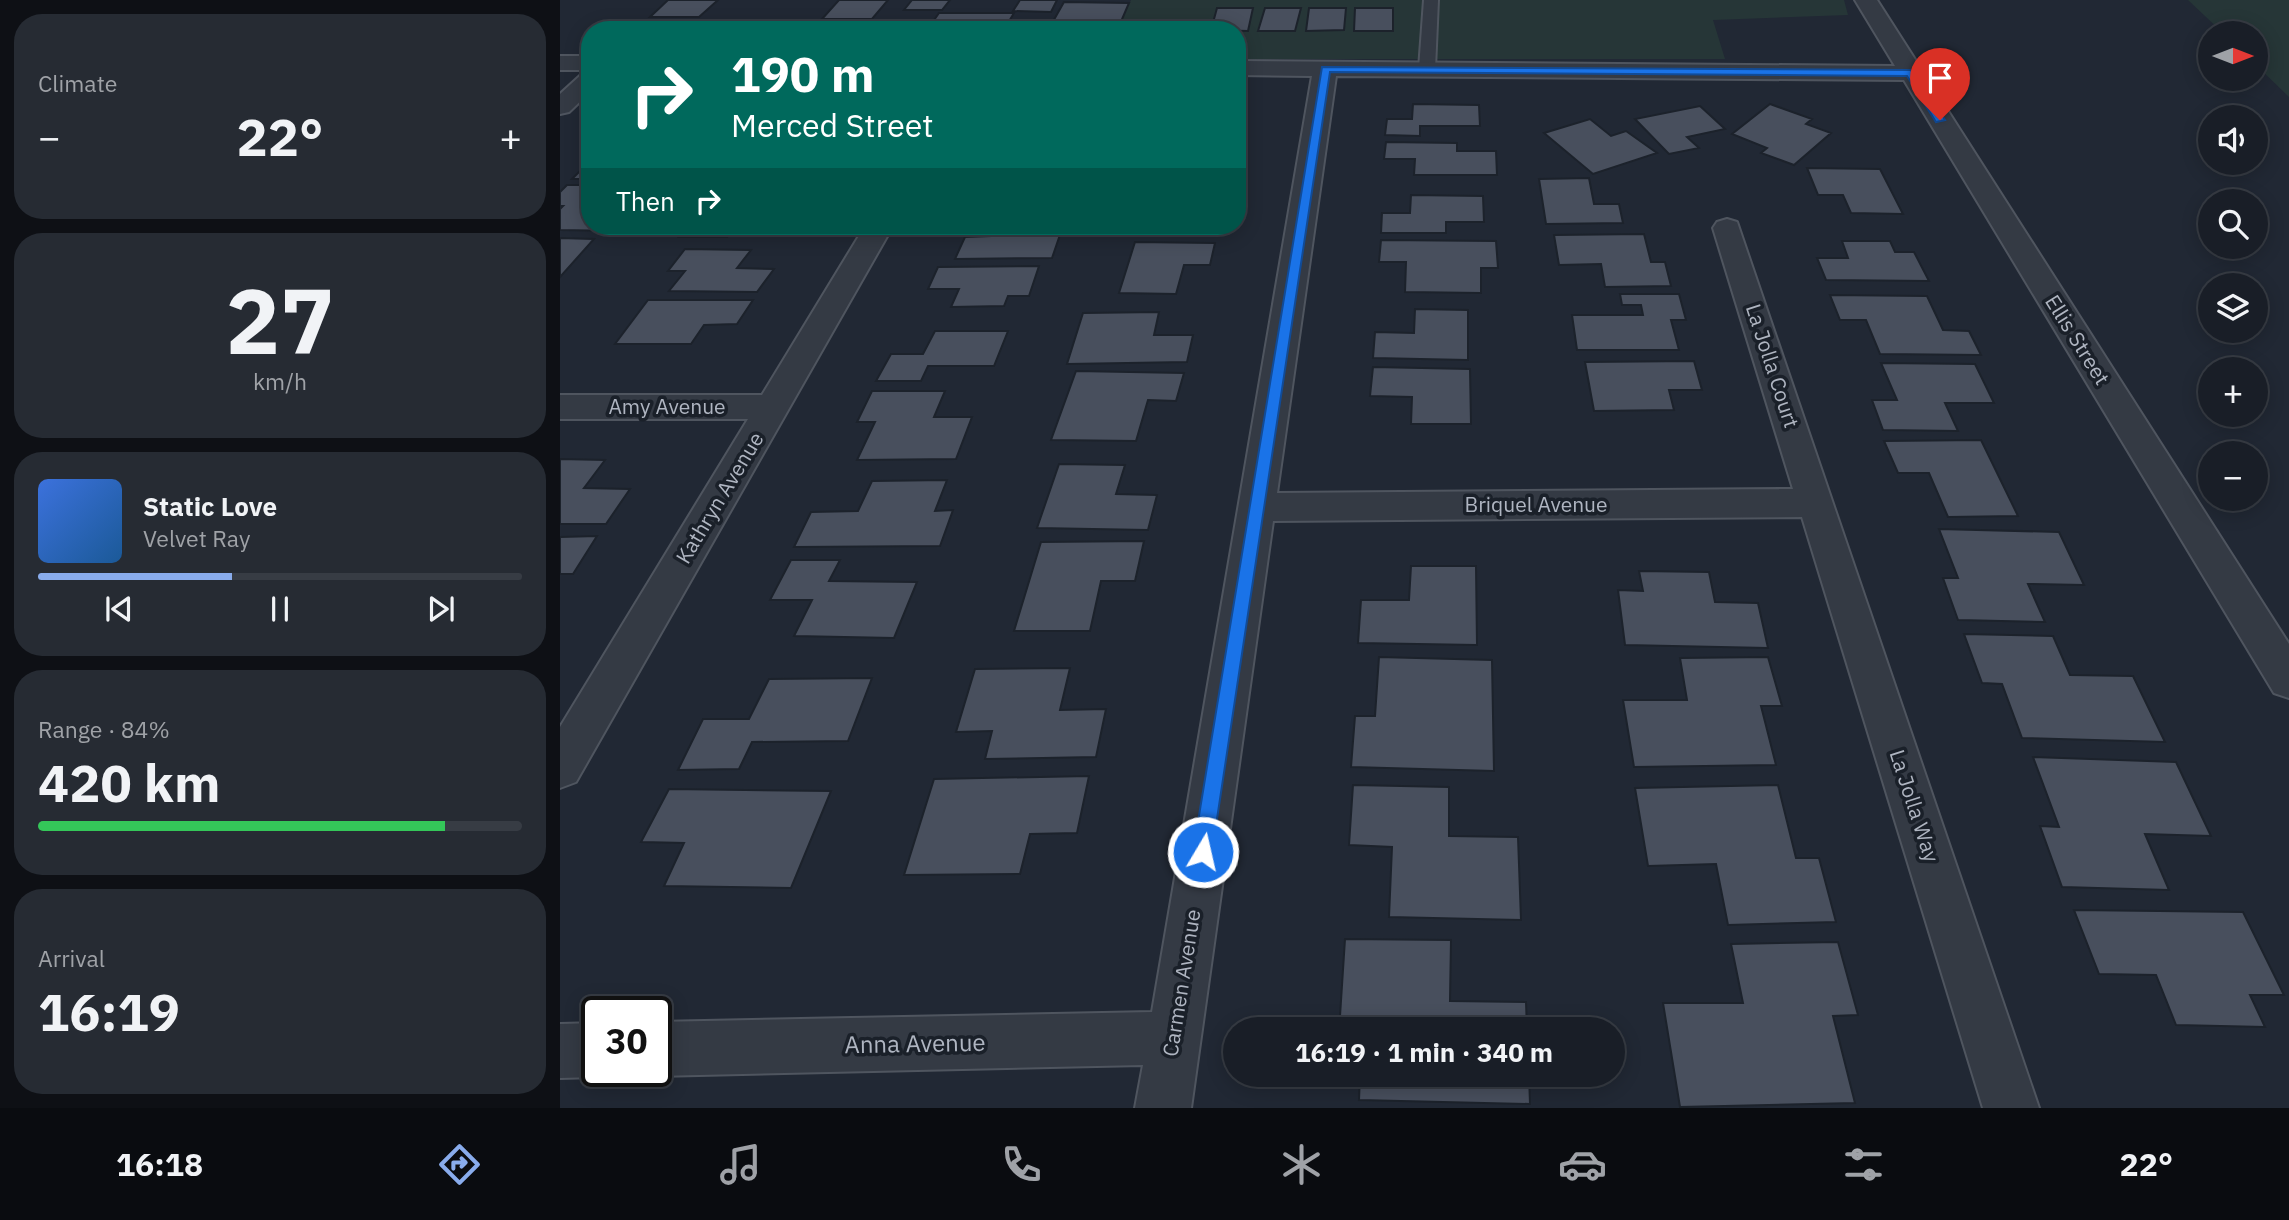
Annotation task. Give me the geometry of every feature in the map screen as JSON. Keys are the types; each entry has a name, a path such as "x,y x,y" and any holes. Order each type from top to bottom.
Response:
{"street":[{"name":"Ellis Street","path":"1866,0 2289,680"},
{"path":"560,63 581,63"},
{"path":"1246,68 1910,73"},
{"name":"Carmen Avenue","path":"1163,1108 1325,69"},
{"path":"560,107 581,87"},
{"name":"La Jolla Court","path":"1727,228 1816,503"},
{"name":"Kathryn Avenue","path":"560,768 874,235"},
{"name":"Amy Avenue","path":"560,407 774,407"},
{"name":"Briquel Avenue","path":"1256,507 1816,503"},
{"name":"La Jolla Way","path":"1816,503 2011,1108"},
{"name":"Anna Avenue","path":"672,1049 1173,1038"},
{"path":"560,1051 581,1050"}],"lane":[{"path":"1427,69 1431,0"}],"shaded area":[{"path":"1131,0 1844,0 1848,15 1713,20 1725,59 1246,59 1246,21 1121,21"},
{"path":"2188,0 2289,0 2289,97 2268,77 2268,21 2210,21"}],"building":[{"path":"668,0 718,0 699,17 650,17"},
{"path":"839,0 888,0 872,19 822,19"},
{"path":"912,0 950,0 942,10 904,10"},
{"path":"1020,0 1057,0 1051,12 1013,11"},
{"path":"1064,2 1129,3 1121,21 1053,21"},
{"path":"1217,8 1253,8 1248,31 1246,21 1213,21"},
{"path":"1265,8 1301,8 1295,31 1258,31"},
{"path":"1309,8 1346,8 1344,30 1306,31"},
{"path":"1355,8 1393,8 1393,31 1354,31"},
{"path":"939,13 1014,13 1009,21 933,21"},
{"path":"1413,104 1479,105 1480,126 1420,126 1420,136 1385,135 1387,119 1412,119"},
{"path":"1770,104 1812,119 1806,124 1831,133 1794,165 1761,153 1767,148 1732,134"},
{"path":"1700,106 1725,129 1687,137 1699,148 1669,154 1635,119"},
{"path":"1590,119 1611,136 1626,131 1657,153 1593,174 1544,133"},
{"path":"1386,142 1457,143 1457,151 1496,151 1497,175 1414,175 1415,159 1384,159"},
{"path":"1807,168 1880,169 1903,214 1851,213 1843,195 1818,195"},
{"path":"581,170 581,179 572,179"},
{"path":"1589,178 1594,204 1619,204 1623,223 1546,224 1539,179"},
{"path":"567,185 581,185 581,230 560,230 560,209 563,206 560,206 560,192"},
{"path":"1411,195 1483,196 1484,222 1446,222 1446,233 1381,233 1382,213 1410,213"},
{"path":"1644,234 1651,262 1665,262 1671,286 1605,287 1601,264 1559,265 1554,235"},
{"path":"681,235 728,235 727,237 679,237"},
{"path":"1060,235 1052,258 955,259 965,237"},
{"path":"1149,235 1215,235 1149,236"},
{"path":"560,238 594,239 560,277"},
{"path":"1381,240 1496,241 1498,268 1481,268 1481,293 1405,292 1406,262 1379,262"},
{"path":"1842,241 1890,241 1895,252 1914,252 1929,281 1826,280 1817,258 1848,258"},
{"path":"1135,242 1215,243 1210,265 1184,265 1176,294 1119,293"},
{"path":"685,249 751,250 737,268 774,269 757,292 669,291 685,271 668,271"},
{"path":"1039,266 1029,296 1008,296 1004,306 951,307 959,289 928,289 938,267"},
{"path":"1620,294 1679,294 1686,320 1671,320 1679,350 1577,350 1572,315 1643,315 1641,305 1622,305"},
{"path":"1830,295 1927,296 1943,330 1969,331 1981,355 1880,354 1866,320 1840,320"},
{"path":"648,300 753,300 737,324 704,325 691,344 615,344"},
{"path":"1415,309 1468,310 1468,360 1373,358 1375,332 1414,333"},
{"path":"1159,312 1154,335 1193,335 1187,362 1067,364 1083,313"},
{"path":"935,331 1008,331 994,366 928,366 921,381 876,381 891,354 923,354"},
{"path":"1694,361 1702,390 1669,390 1674,410 1594,411 1585,362"},
{"path":"1881,363 1975,364 1994,403 1945,403 1958,431 1883,430 1872,400 1897,400"},
{"path":"1373,367 1470,369 1471,424 1411,424 1412,397 1370,396"},
{"path":"1076,371 1184,373 1176,401 1148,400 1136,441 1051,440"},
{"path":"872,391 945,391 934,417 972,417 956,459 857,460 875,422 857,422"},
{"path":"1981,440 2018,516 1948,517 1929,473 1898,473 1884,441"},
{"path":"560,459 605,460 584,488 630,489 606,524 560,524"},
{"path":"1059,464 1125,465 1116,494 1157,495 1148,530 1037,528"},
{"path":"947,480 935,511 953,510 940,546 794,547 811,512 858,511 872,481"},
{"path":"1939,529 2059,532 2084,585 2028,584 2045,622 1958,620 1943,578 1958,578"},
{"path":"597,536 573,574 560,574 560,537"},
{"path":"1144,541 1135,581 1101,581 1090,631 1014,631 1041,542"},
{"path":"791,560 840,560 829,581 917,582 894,638 794,636 812,600 770,600"},
{"path":"1411,566 1476,566 1477,645 1358,643 1361,600 1409,600"},
{"path":"1639,571 1709,572 1715,602 1758,603 1768,648 1625,645 1618,590 1643,591"},
{"path":"1964,634 2053,636 2070,675 2133,676 2165,742 2022,738 2002,684 1982,683"},
{"path":"1379,657 1492,660 1494,771 1351,767 1355,716 1375,716"},
{"path":"1768,657 1782,706 1761,706 1776,765 1634,767 1623,700 1687,700 1680,658"},
{"path":"1070,668 1060,710 1106,709 1096,757 985,759 992,731 956,732 975,669"},
{"path":"872,678 848,741 752,742 739,769 678,770 703,719 749,719 769,679"},
{"path":"2033,757 2176,762 2211,836 2145,834 2169,890 2062,887 2040,826 2059,827"},
{"path":"1089,776 1077,833 1030,834 1020,874 904,875 934,779"},
{"path":"1353,785 1449,787 1449,836 1518,837 1521,920 1389,917 1392,847 1349,845"},
{"path":"1778,785 1796,858 1819,858 1836,922 1728,925 1716,864 1648,866 1635,788"},
{"path":"669,789 831,791 791,888 664,886 684,843 641,842"},
{"path":"2074,910 2243,912 2284,995 2250,995 2265,1027 2176,1025 2156,975 2099,974"},
{"path":"1345,939 1451,940 1450,1001 1526,1002 1527,1017 1363,1017 1340,1016"},
{"path":"1838,942 1858,1015 1833,1016 1855,1103 1680,1107 1663,1003 1743,1003 1731,944"},
{"path":"1360,1087 1529,1087 1530,1104 1359,1100"}],"route":[{"path":"1203,852 1325,69 1910,73 1940,120"}]}
